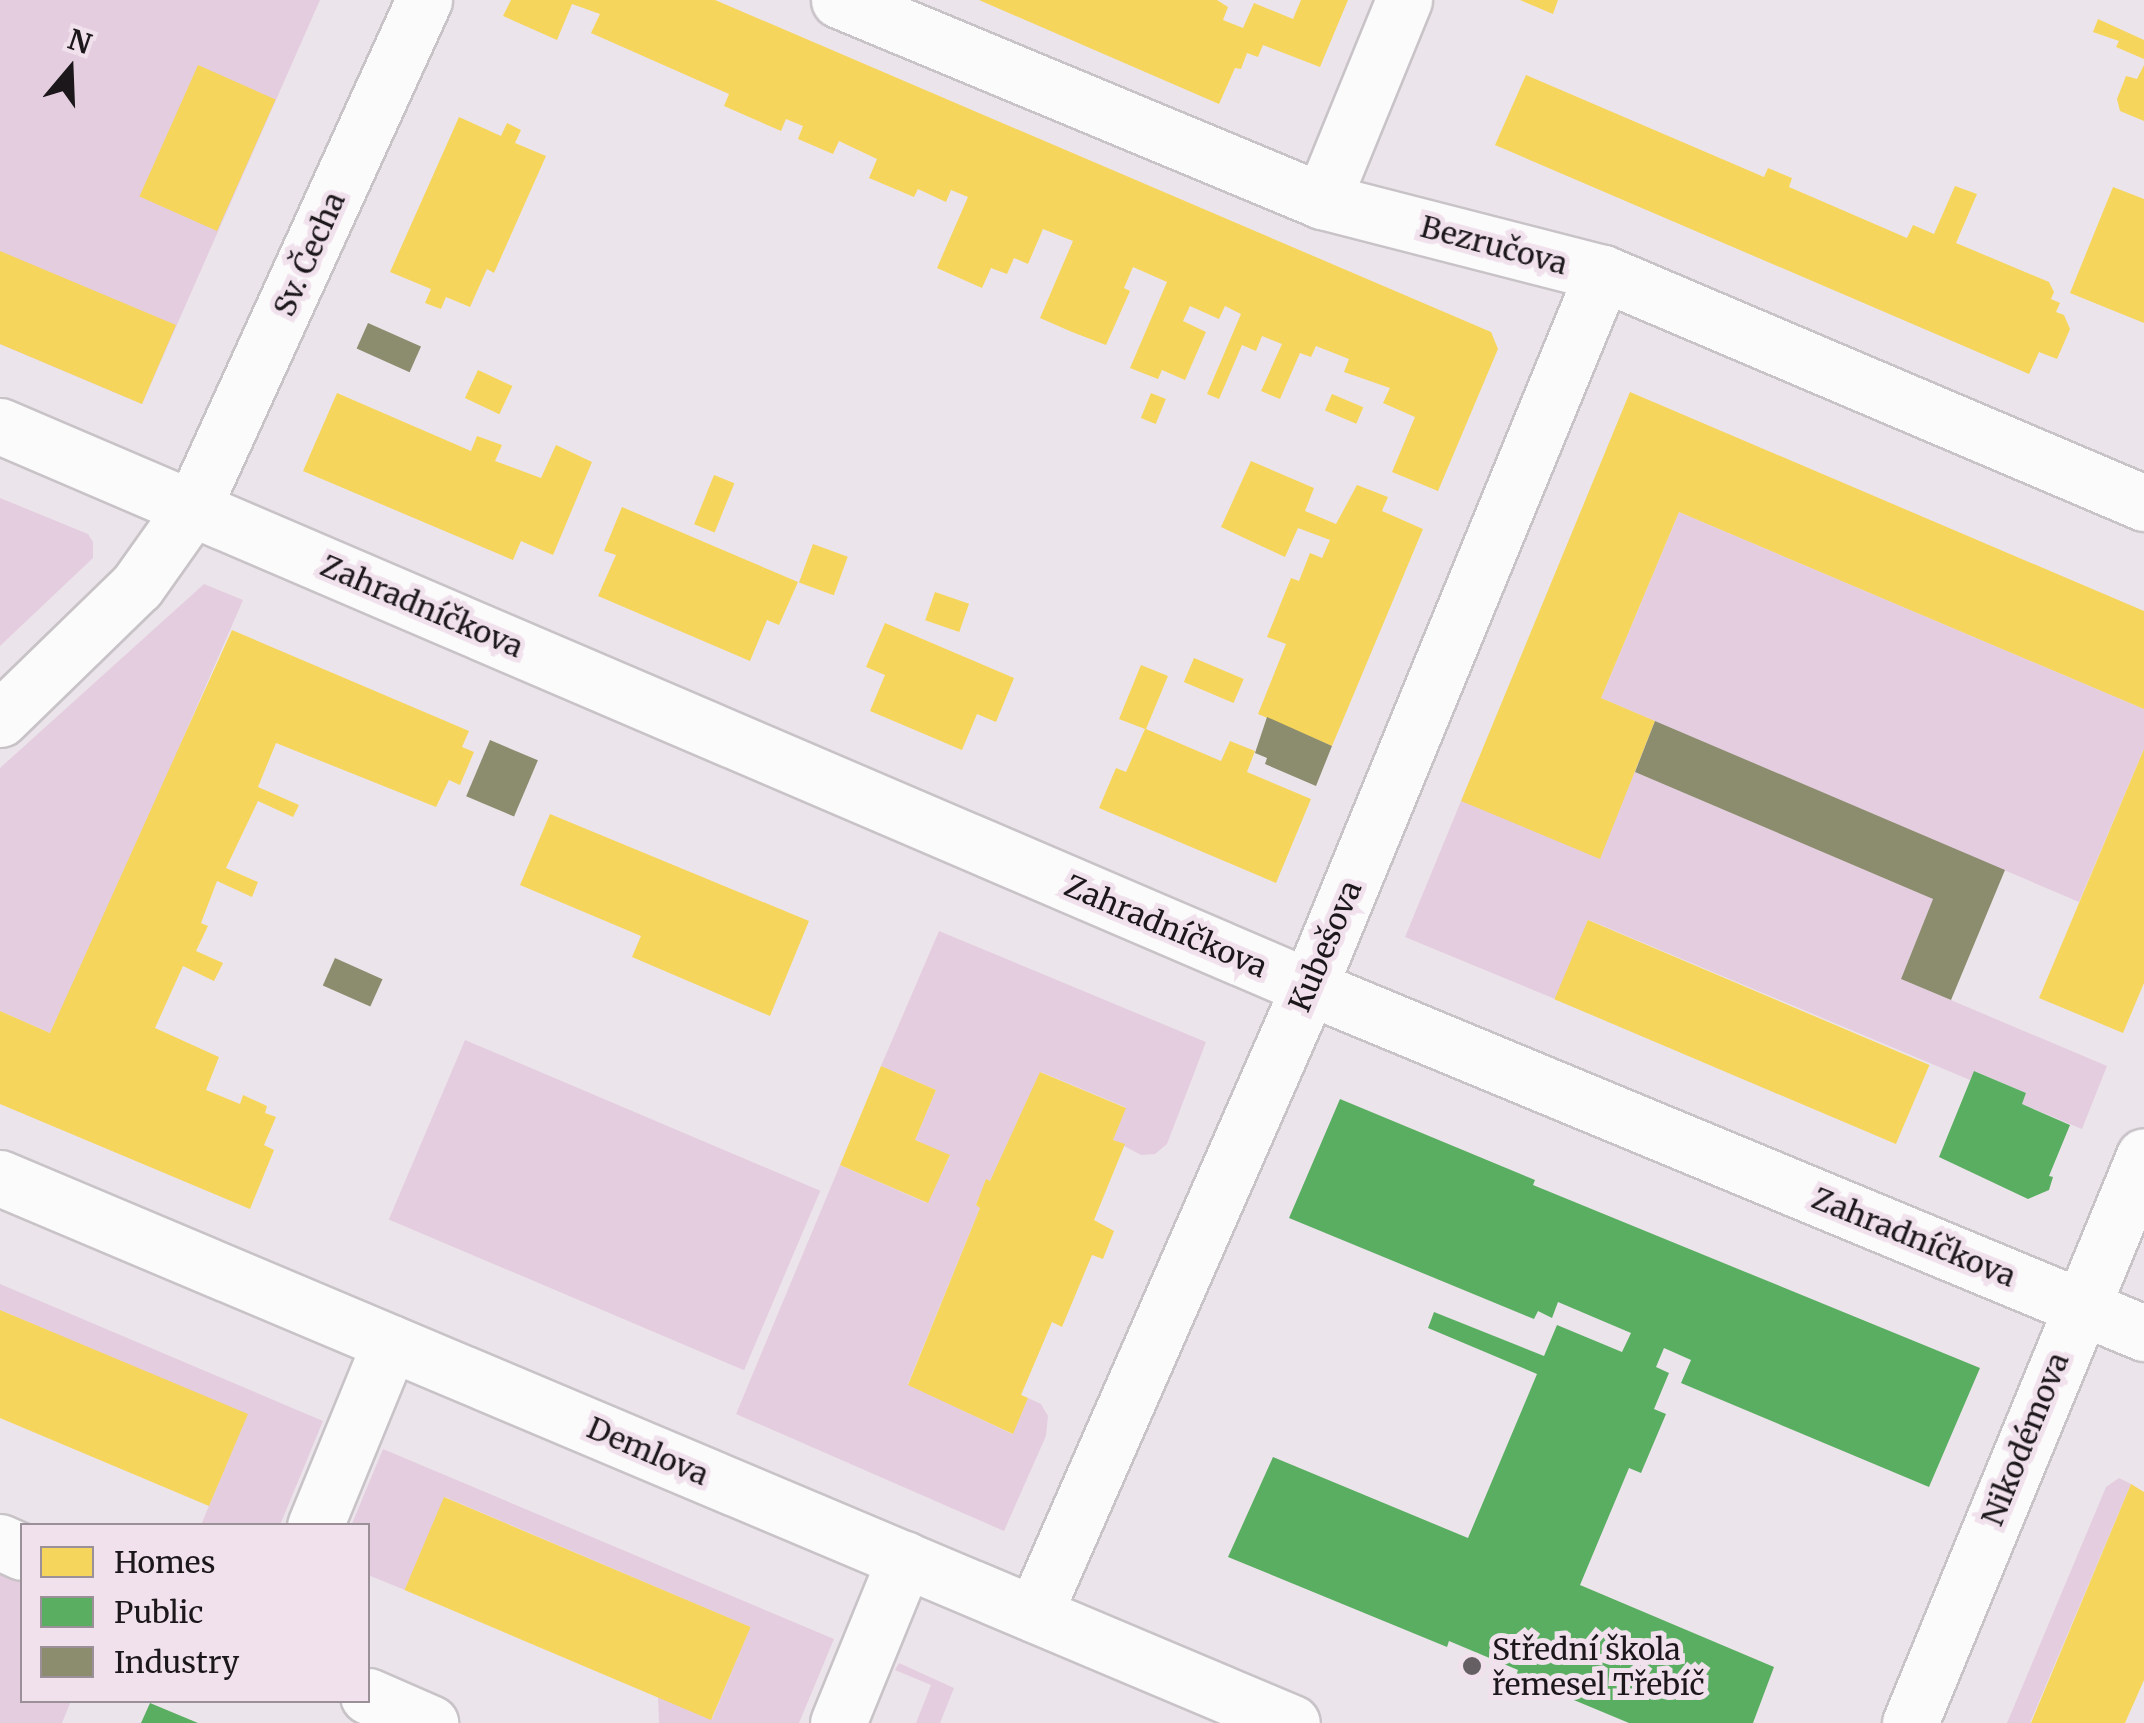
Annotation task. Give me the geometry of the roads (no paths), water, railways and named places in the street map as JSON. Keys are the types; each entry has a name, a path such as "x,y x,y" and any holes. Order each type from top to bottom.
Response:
{"street":[{"name":"Sv. Čecha","path":"0,719 137,586 193,507 424,0"},
{"name":"Bezručova","path":"839,0 1322,200 1603,274 2139,488"},
{"path":"1322,200 1404,0"},
{"name":"Kubešova","path":"1034,1614 1309,987 1603,274"},
{"name":"Zahradníčkova","path":"0,426 1309,987 2144,1333"},
{"name":"Nikodémova","path":"1910,1723 2144,1156"},
{"name":"Demlova","path":"0,1178 1292,1723"},
{"path":"316,1523 390,1342"},
{"path":"838,1723 905,1559"},
{"path":"370,1697 430,1723"}],"place":[{"name":"Střední škola řemesel Třebíč","path":"1472,1666"}]}
